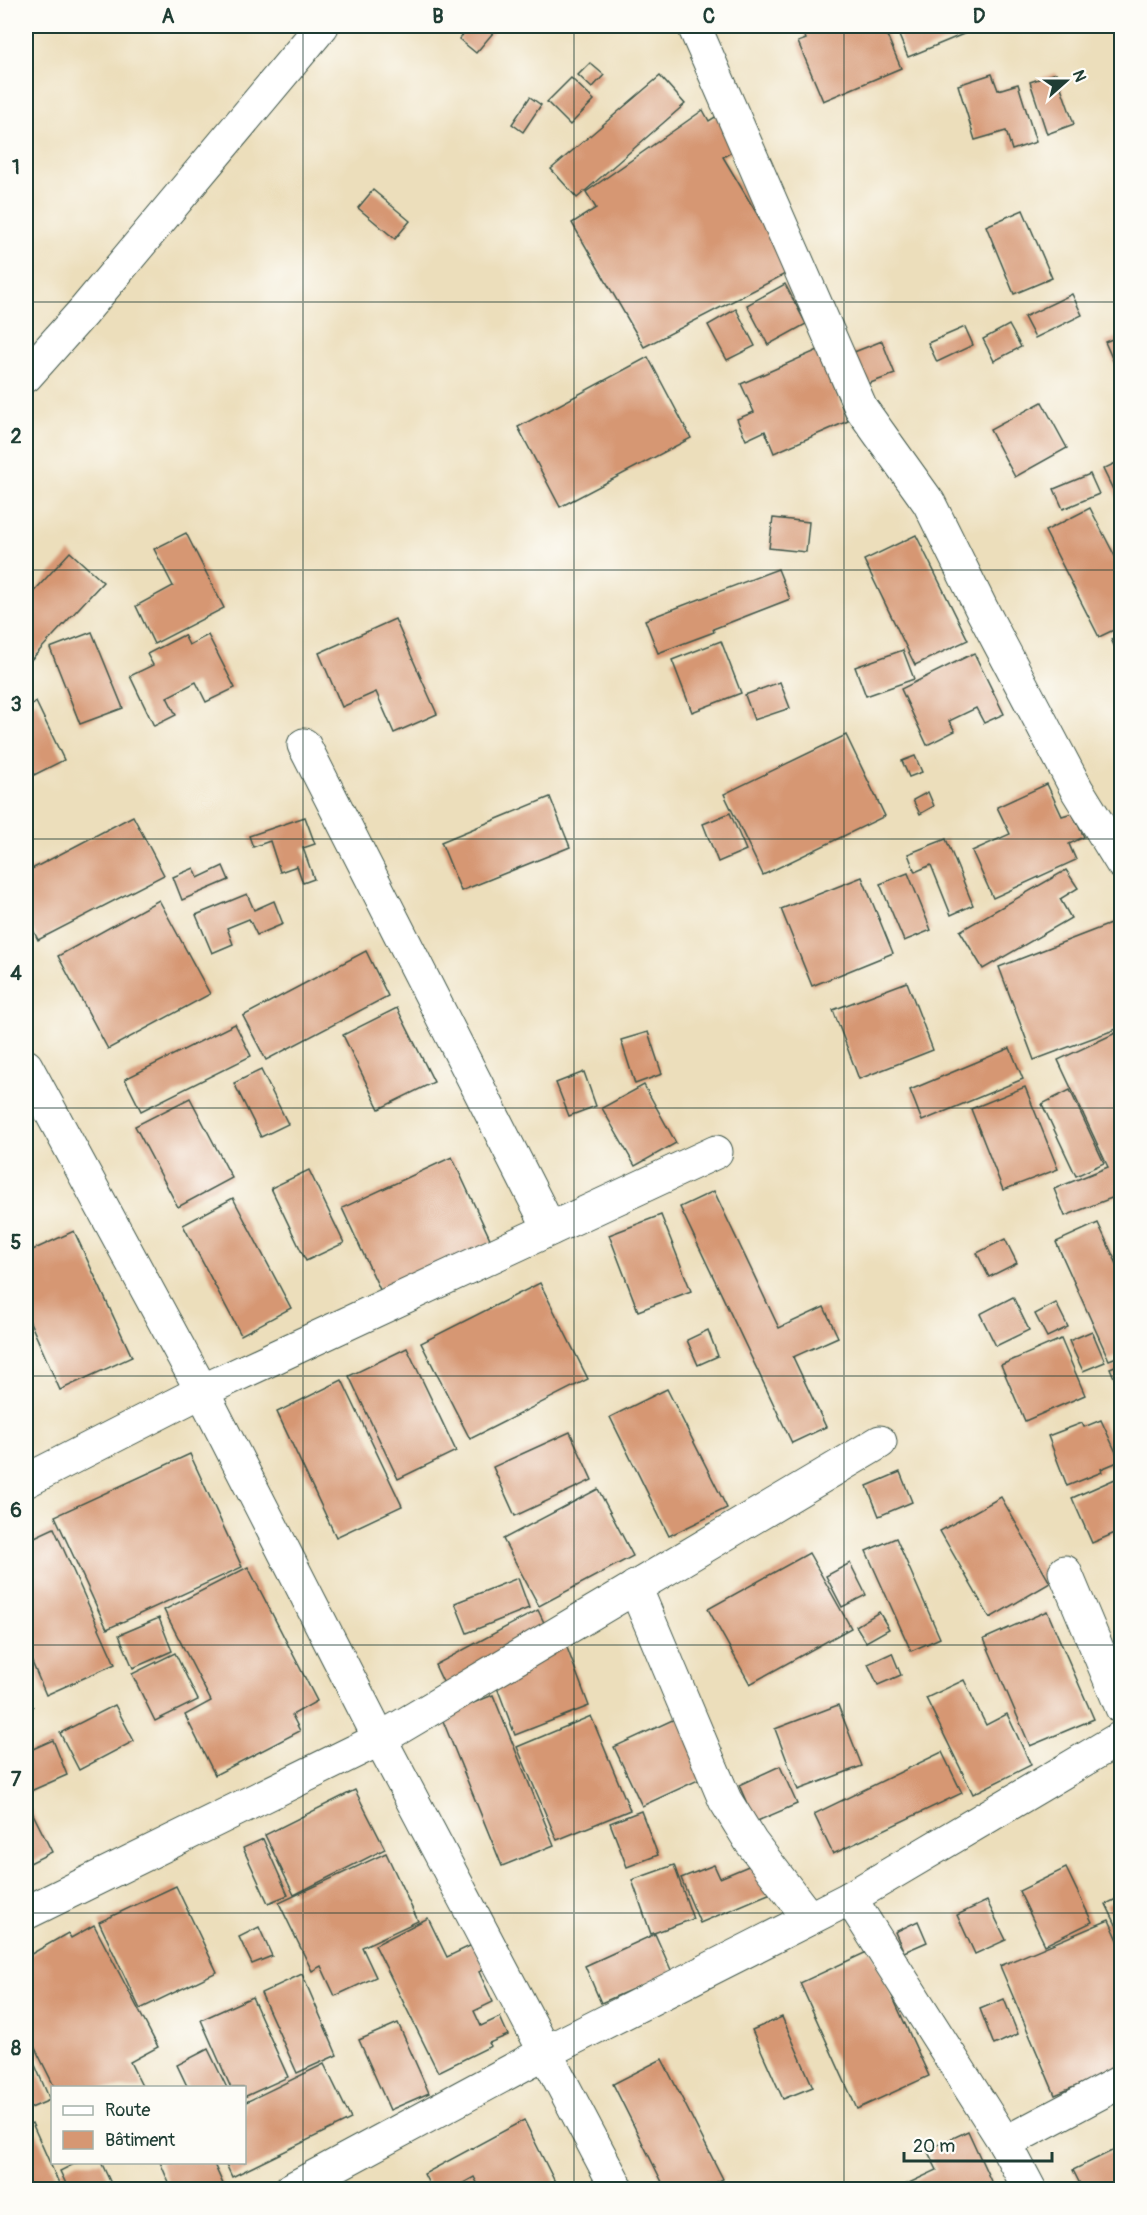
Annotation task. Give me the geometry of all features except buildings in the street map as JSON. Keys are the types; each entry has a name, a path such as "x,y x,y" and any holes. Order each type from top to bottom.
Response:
{"street":[{"path":"26,376 91,303 322,26"},
{"path":"694,26 861,408 929,503 1077,790 1121,860"},
{"path":"304,745 550,1229"},
{"path":"26,1066 202,1391 380,1739 618,2190"},
{"path":"26,1481 202,1391 716,1152"},
{"path":"26,1912 380,1739 880,1442"},
{"path":"1065,1572 1122,1708"},
{"path":"635,1587 725,1800 751,1842 809,1918"},
{"path":"290,2190 546,2052 850,1898 1122,1737"},
{"path":"850,1898 1005,2143 1030,2190"},
{"path":"1005,2143 1122,2081"}]}
